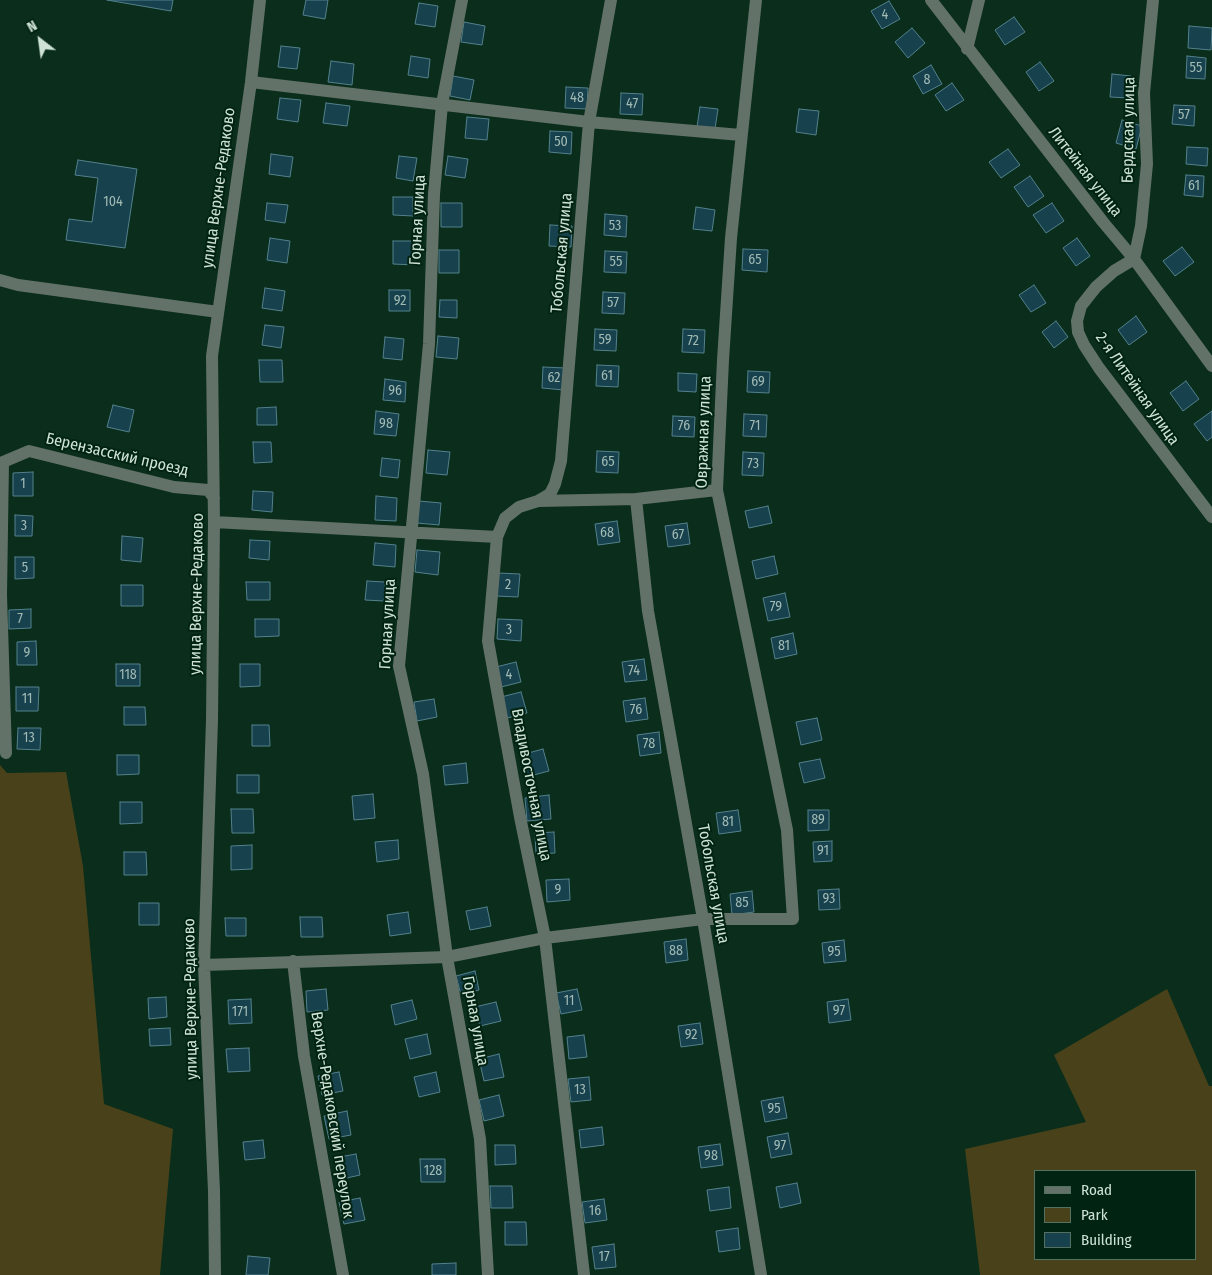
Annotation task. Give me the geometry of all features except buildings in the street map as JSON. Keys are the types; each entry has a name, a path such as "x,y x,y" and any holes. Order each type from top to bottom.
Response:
{"street":[{"name":"улица Верхне-Редаково","path":"215,1275 214,1191 204,965 212,720 214,498 212,356 251,82 260,0"},
{"name":"Горная улица","path":"462,0 442,104 434,194 429,344 399,666 422,774 448,956 480,1139 488,1275"},
{"name":"Тобольская улица","path":"538,501 550,494 561,461 589,122 611,0"},
{"name":"Овражная улица","path":"703,918 793,919 787,830 717,490 731,247 756,0"},
{"name":"Литейная улица","path":"931,0 967,49 1134,259 1212,366"},
{"path":"967,49 979,0"},
{"name":"Бердская улица","path":"1134,259 1141,226 1147,164 1144,93 1153,0"},
{"path":"251,82 589,122 742,135"},
{"name":"2-я Литейная улица","path":"1134,259 1114,271 1096,287 1081,306 1077,321 1078,332 1099,368 1212,517"},
{"path":"0,280 218,312"},
{"name":"Берензасский проезд","path":"6,753 1,595 3,462 29,451 174,487 208,490 214,498"},
{"name":"Владивосточная улица","path":"584,1275 545,938 520,817 488,641 497,536 505,518 519,507 538,501 636,499 717,490"},
{"name":"Тобольская улица","path":"636,499 648,611 703,918 761,1275"},
{"path":"214,522 497,536"},
{"path":"204,965 448,956 545,938 703,918"},
{"name":"Верхне-Редаковский переулок","path":"293,961 304,1056 343,1275"}],"green space":[{"path":"0,765 7,773 66,772 83,866 104,1104 173,1129 160,1275 0,1275"},
{"path":"1167,989 1209,1086 1212,1086 1212,1275 980,1275 965,1149 1086,1122 1054,1055"}]}
